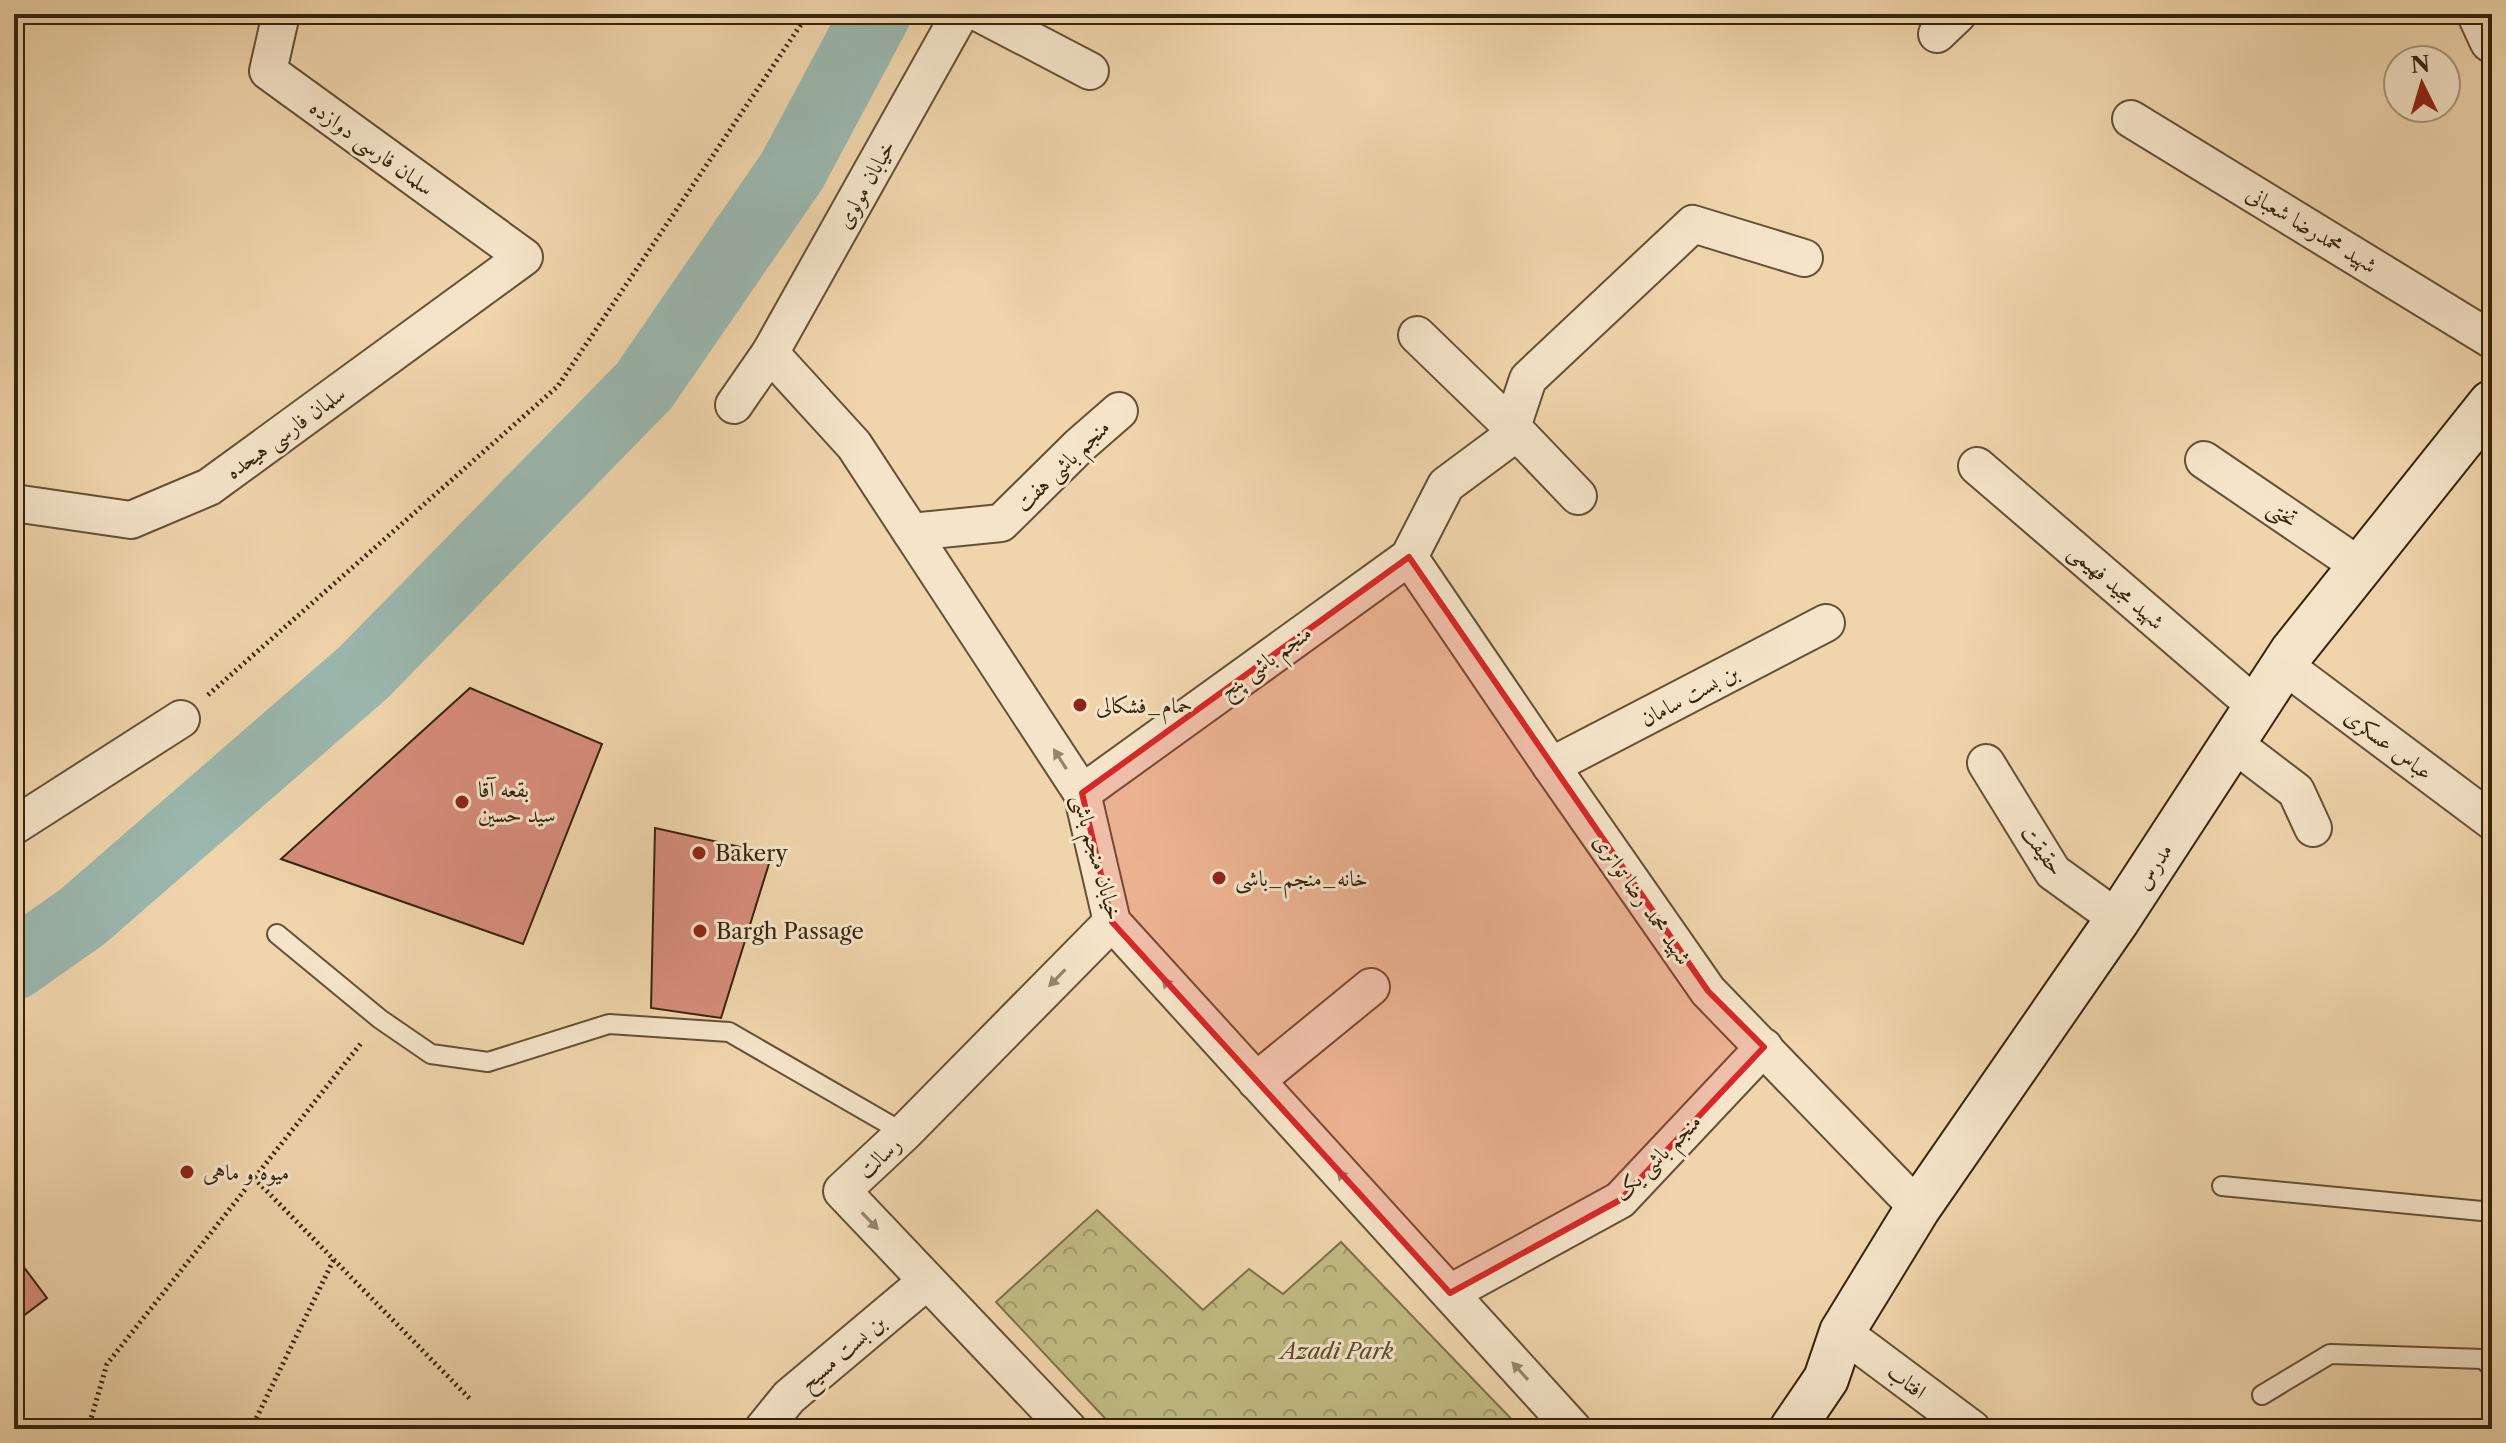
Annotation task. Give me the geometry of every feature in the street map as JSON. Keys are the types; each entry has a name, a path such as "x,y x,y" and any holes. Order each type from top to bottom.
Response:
{"main road":[{"path":"2480,14 2492,40"},
{"path":"2492,392 2492,404"},
{"name":"مدرس","path":"1840,1339 1918,1208 2118,919 2292,652 2492,404"},
{"path":"1765,1429 1810,1364 1840,1339"},
{"path":"1792,1429 1826,1379 1840,1339"}],"street":[{"name":"سلمان فارسی دوازده","path":"281,14 268,71 524,257"},
{"name":"خیابان مولوی","path":"734,405 770,353 960,14"},
{"path":"981,14 1090,71"},
{"name":"شهید محمدرضا شعبانی","path":"2131,119 2492,340"},
{"path":"1409,557 1446,485 1508,439 1528,379 1693,224 1804,258"},
{"name":"سلمان فارسی هیحده","path":"14,503 131,520 209,487 524,257"},
{"path":"1417,335 1578,496"},
{"name":"خیابان منجم باشی","path":"770,353 854,445 1082,793 1112,922 1573,1429"},
{"name":"منجم باشی هفت","path":"911,532 1001,523 1119,411"},
{"name":"تختی","path":"2204,460 2361,567"},
{"name":"شهید مجید فهیمی","path":"1977,466 2245,725 2296,791 2313,828"},
{"name":"شهید محمد رضا تواتری","path":"1409,557 1708,991 1918,1208"},
{"name":"منجم باشی پنج","path":"1082,793 1409,557"},
{"name":"بن بست سامان","path":"1551,766 1826,623"},
{"name":"عباس عسکری","path":"2285,666 2492,821"},
{"path":"14,826 181,719"},
{"name":"حقیقت","path":"1986,763 2053,872 2118,919"},
{"name":"رسالت","path":"1068,1429 842,1191 904,1133 1112,922"},
{"path":"1256,1081 1371,987"},
{"name":"منجم باشی یک","path":"1450,1293 1620,1200 1764,1047"},
{"name":"بن بست مسیح","path":"763,1429 789,1397 927,1281"},
{"name":"افتاب","path":"1840,1339 1972,1429"}],"lane":[{"path":"277,934 380,1019 431,1054 488,1062 609,1024 729,1032 904,1133"},
{"path":"2222,1186 2492,1212"},
{"path":"2262,1395 2330,1354 2483,1359 2492,1368"}],"path":[{"path":"181,719 558,386 808,14"},
{"path":"88,1429 107,1364 380,1019"},
{"path":"254,1178 471,1400"},
{"path":"251,1429 334,1259"}],"highlighted area":[{"path":"1409,557 1708,991 1764,1047 1620,1200 1450,1293 1112,922 1082,793"}],"green space":[{"name":"Azadi Park","path":"1097,1210 1203,1310 1249,1269 1283,1294 1341,1242 1521,1429 1115,1429 996,1302"}],"building":[{"name":"بقعه آقا سید حسین","path":"470,688 602,744 523,944 281,859"},
{"name":"Bargh Passage","path":"655,828 772,854 721,1018 651,1008"},
{"path":"14,1254 47,1298 14,1323"}],"waterway":[{"path":"14,965 82,917 363,673 644,386 792,171 876,14"}],"place":[{"name":"حمام_فشکالی","path":"1080,705"},
{"name":"بقعه آقا سید حسین","path":"462,802"},
{"name":"Bakery","path":"699,853"},
{"name":"خانه_منجم_باشی","path":"1219,878"},
{"name":"Bargh Passage","path":"700,931"},
{"name":"میوه و ماهی","path":"187,1172"}]}
